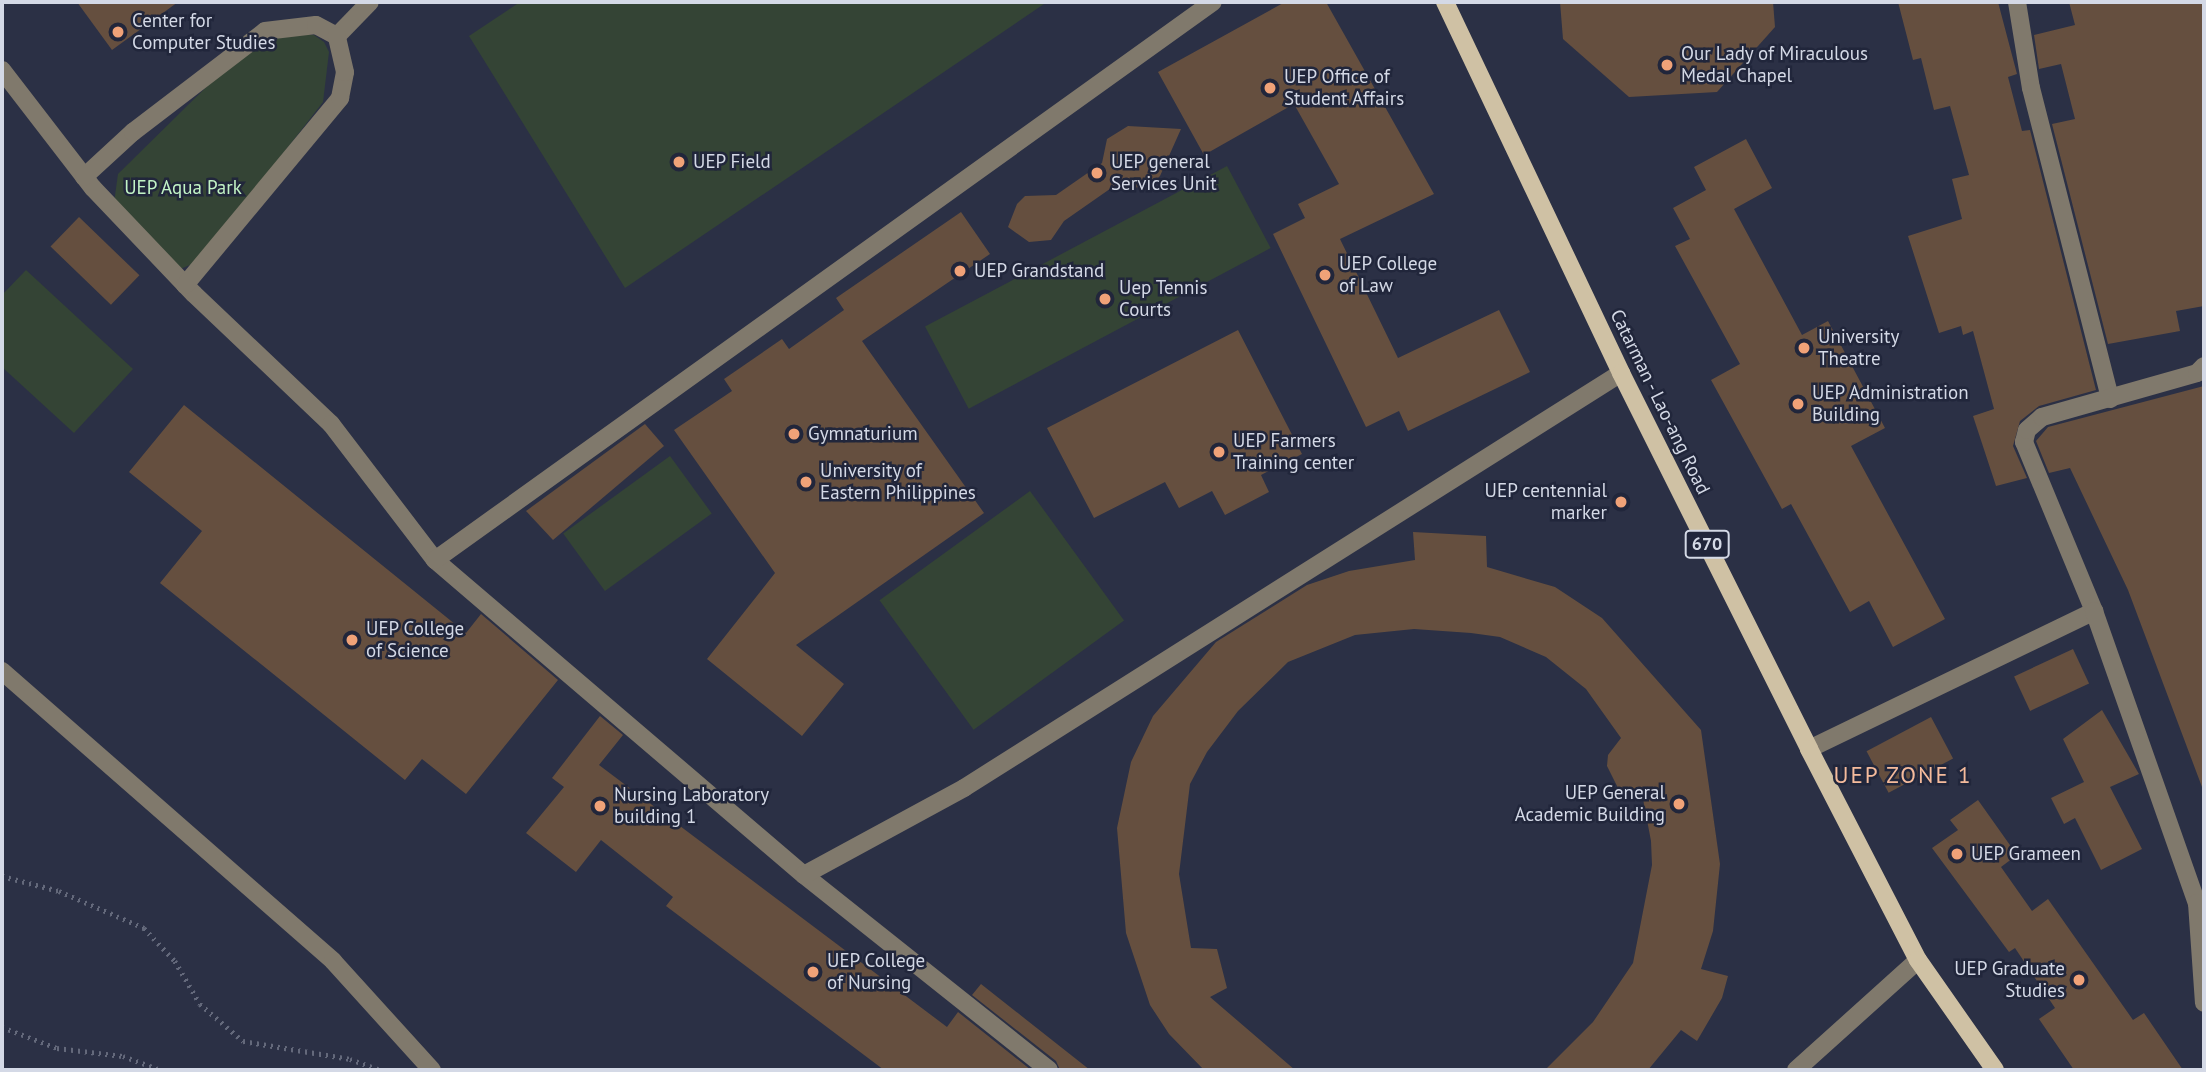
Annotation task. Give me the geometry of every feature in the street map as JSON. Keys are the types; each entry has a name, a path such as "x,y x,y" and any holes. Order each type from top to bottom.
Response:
{"main road":[{"name":"Catarman - Lao-ang Road","path":"1445,2 1621,373 1809,749 1918,960 1995,1070"}],"street":[{"path":"337,36 370,2"},
{"path":"435,560 1213,2"},
{"path":"2017,2 2031,88 2110,399"},
{"path":"84,177 133,132 265,31 316,25 337,36 345,72 340,98 185,285"},
{"path":"2,70 84,177 185,285 331,424 435,560 804,875 1049,1070"},
{"path":"2204,366 2197,373 2042,417 2027,430 2024,442 2094,611 2197,903 2204,1003"},
{"path":"804,875 975,781 1621,373"},
{"path":"1809,749 2094,611"},
{"path":"2,671 333,961 432,1070"},
{"path":"1796,1070 1918,960"}],"path":[{"path":"2,876 71,896 144,928 175,961 200,1004 243,1041 350,1059 380,1070"},
{"path":"2,1027 57,1048 122,1056 161,1070"}],"green space":[{"name":"UEP Field","path":"520,2 1047,2 625,288 469,36"},
{"name":"UEP Aqua Park","path":"283,32 314,35 324,42 329,52 323,102 197,262 178,270 114,203 118,174 254,40"},
{"name":"Uep Tennis Courts","path":"1227,166 1271,248 969,409 925,327"},
{"path":"26,270 133,369 74,433 2,367 2,295"},
{"path":"670,456 712,513 605,591 563,534"},
{"path":"1030,491 1124,620 974,730 880,600"}],"building":[{"name":"Center for Computer Studies","path":"77,2 178,2 112,50"},
{"path":"1285,2 1326,2 1434,194 1340,239 1398,358 1499,310 1530,372 1408,431 1399,411 1366,427 1273,234 1305,218 1298,204 1339,184 1294,104 1204,155 1158,72"},
{"name":"Our Lady of Miraculous Medal Chapel","path":"1560,2 1773,2 1775,27 1717,92 1629,97 1563,39"},
{"path":"1898,2 1998,2 2017,74 2008,77 2022,131 2030,130 2096,390 2039,406 2020,421 2013,446 2027,478 1996,486 1973,416 1994,409 1973,331 1963,335 1961,326 1939,333 1908,236 1962,219 1952,179 1969,175 1950,106 1934,110 1921,58 1913,60"},
{"path":"2069,2 2204,2 2204,306 2176,311 2180,331 2108,344 2052,124 2075,119 2061,64 2039,69 2034,35 2075,25"},
{"path":"1128,126 1181,129 1160,176 1151,185 1127,189 1117,184 1064,221 1051,240 1029,242 1008,227 1017,204 1025,196 1056,195 1102,163 1107,139"},
{"name":"UEP Administration Building","path":"1746,139 1772,188 1734,209 1802,335 1828,321 1885,428 1851,446 1945,619 1893,647 1869,601 1850,612 1791,504 1782,509 1711,380 1740,364 1675,246 1690,239 1673,208 1706,190 1694,167"},
{"path":"961,212 990,254 862,341 984,513 796,645 844,684 802,736 707,659 775,573 674,430 732,391 724,379 782,339 789,349 844,310 836,298"},
{"path":"79,217 139,275 111,305 51,246"},
{"path":"1238,330 1302,454 1261,475 1269,492 1225,515 1212,491 1179,508 1165,482 1094,518 1047,428"},
{"path":"2204,386 2202,787 2128,590 2070,468 2049,473 2036,441 2048,427"},
{"name":"UEP College of Science","path":"184,405 466,633 481,614 558,680 466,794 422,759 405,780 160,583 202,531 129,472"},
{"path":"645,424 664,446 553,540 526,511"},
{"name":"UEP General Academic Building","path":"1413,532 1486,536 1487,567 1555,587 1602,618 1701,730 1720,864 1713,931 1701,969 1728,976 1722,998 1697,1041 1681,1030 1648,1070 1545,1070 1593,1022 1633,963 1652,865 1651,841 1643,799 1618,788 1607,766 1608,755 1621,738 1586,689 1546,657 1500,637 1471,633 1414,629 1355,635 1288,662 1238,711 1207,752 1190,784 1179,874 1191,948 1217,949 1227,988 1210,997 1295,1070 1204,1070 1169,1034 1150,1005 1126,933 1117,828 1131,762 1153,716 1216,642 1307,585 1349,571 1415,560"},
{"path":"2073,649 2089,683 2030,711 2014,676"},
{"path":"2102,710 2139,774 2110,787 2142,849 2101,870 2075,818 2064,824 2051,798 2084,782 2063,739"},
{"path":"600,716 623,735 599,765 947,1027 958,1012 1031,1070 884,1070 666,906 673,897 601,840 576,872 526,833 564,787 552,778"},
{"path":"1931,717 1953,758 1889,793 1867,751"},
{"name":"UEP Graduate Studies","path":"1978,800 2017,855 2001,867 2032,911 2048,899 2133,1020 2144,1013 2183,1070 2074,1070 2039,1019 2055,1008 2015,948 2009,952 1932,848 1958,830 1950,820"},
{"path":"981,984 1090,1070 1060,1070 1056,1061 972,995"}],"place":[{"name":"Center for Computer Studies","path":"118,32"},
{"name":"Our Lady of Miraculous Medal Chapel","path":"1667,65"},
{"name":"UEP Office of Student Affairs","path":"1270,88"},
{"name":"UEP Field","path":"679,162"},
{"name":"UEP general Services Unit","path":"1097,173"},
{"name":"UEP Grandstand","path":"960,271"},
{"name":"UEP College of Law","path":"1325,275"},
{"name":"Uep Tennis Courts","path":"1105,299"},
{"name":"University Theatre","path":"1804,348"},
{"name":"UEP Administration Building","path":"1798,404"},
{"name":"Gymnaturium","path":"794,434"},
{"name":"UEP Farmers Training center","path":"1219,452"},
{"name":"University of Eastern Philippines","path":"806,482"},
{"name":"UEP centennial marker","path":"1621,502"},
{"name":"UEP College of Science","path":"352,640"},
{"name":"UEP General Academic Building","path":"1679,804"},
{"name":"Nursing Laboratory building 1","path":"600,806"},
{"name":"UEP Grameen","path":"1957,854"},
{"name":"UEP College of Nursing","path":"813,972"},
{"name":"UEP Graduate Studies","path":"2079,980"}],"district":[{"name":"UEP ZONE 1","path":"1903,775"}]}
